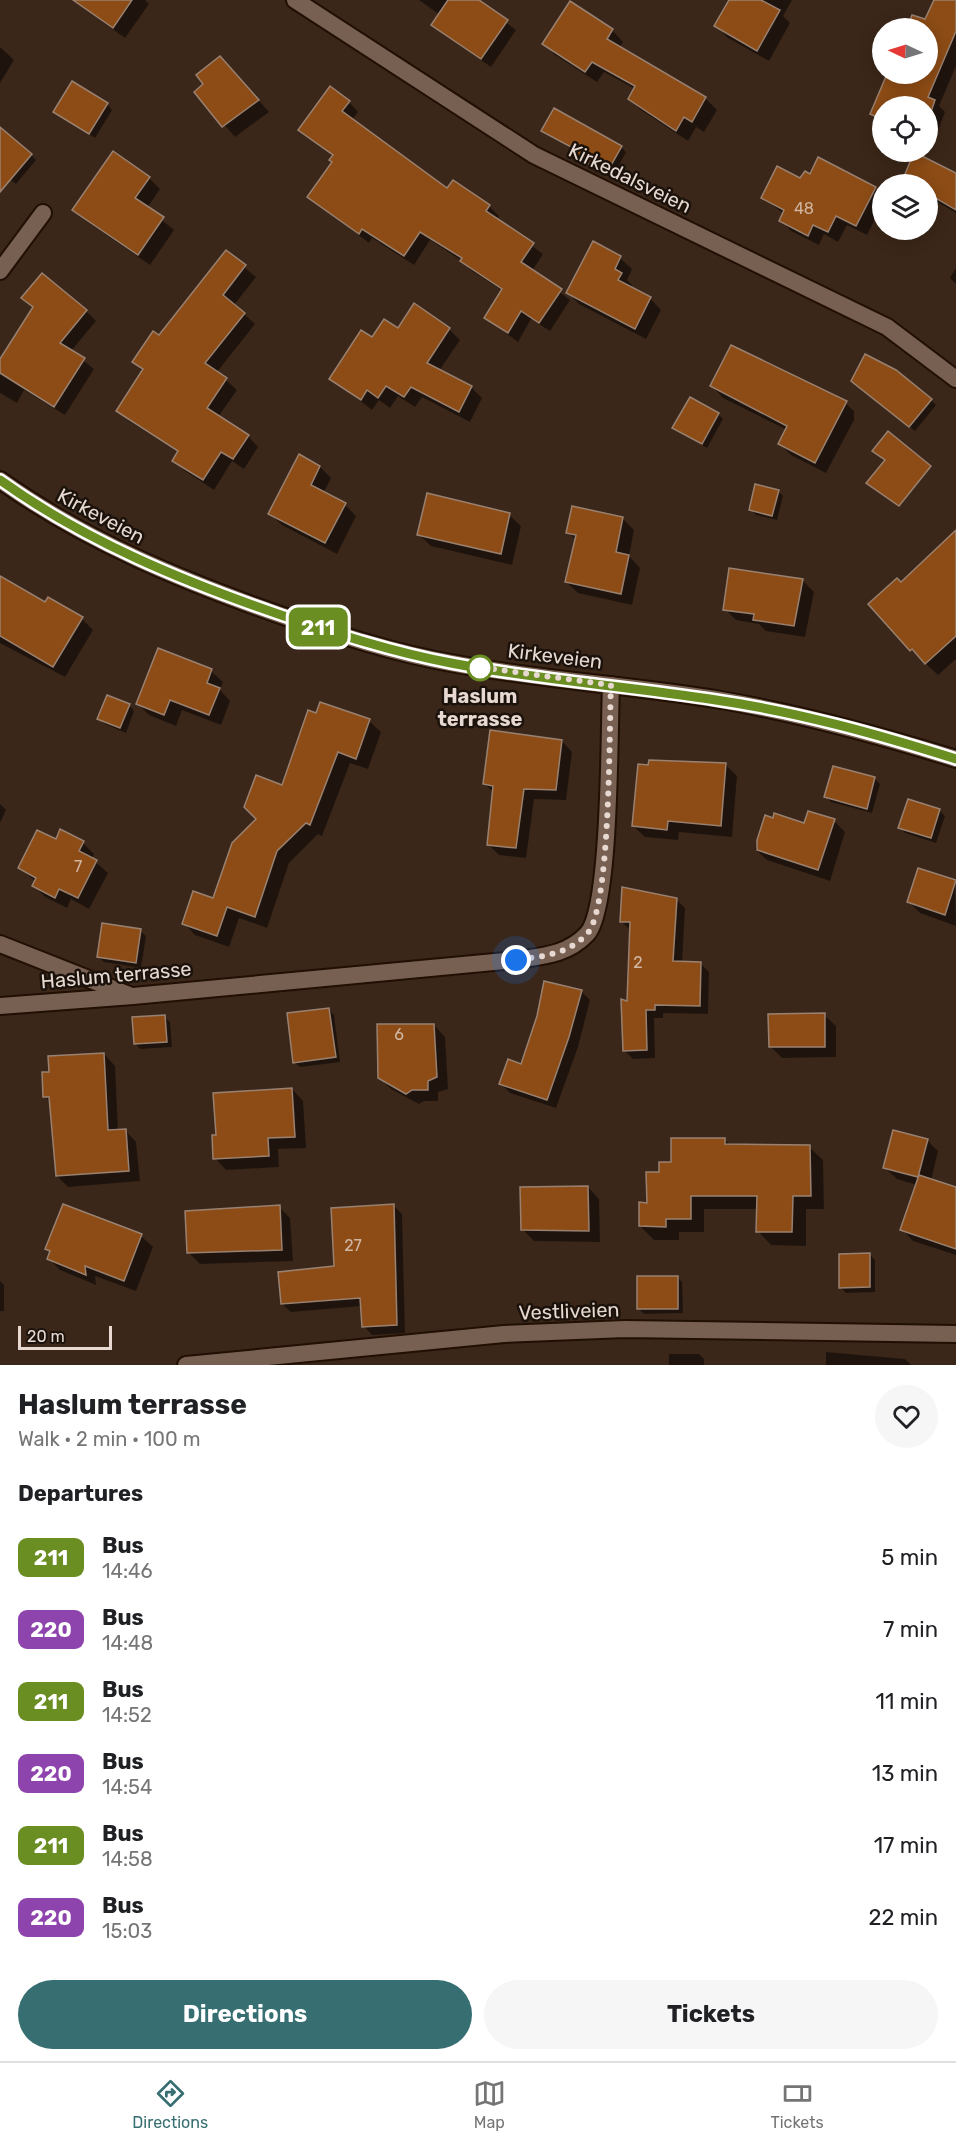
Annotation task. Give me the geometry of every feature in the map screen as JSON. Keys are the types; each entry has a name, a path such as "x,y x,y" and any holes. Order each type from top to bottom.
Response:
{"street":[{"name":"Kirkedalsveien","path":"295,0 534,155 887,327 956,379"},
{"path":"0,271 43,213"},
{"name":"Kirkeveien","path":"0,480 82,532 127,555 256,607 340,635 452,663 719,700 805,717 956,759"},
{"name":"Haslum terrasse","path":"0,1006 133,996 516,960 553,955 572,948 589,932 598,911 604,877 611,685"},
{"path":"0,945 133,996"},
{"name":"Vestliveien","path":"186,1365 504,1334 625,1329 956,1334"}],"building":[{"path":"73,0 132,0 113,28"},
{"path":"448,0 479,0 508,20 481,59 431,25"},
{"path":"729,0 761,0 780,10 757,51 714,26"},
{"path":"934,0 956,0 956,31 938,73 938,18 925,18"},
{"path":"570,1 613,29 607,39 706,97 692,122 684,117 676,131 628,99 635,86 592,62 585,72 542,44"},
{"path":"220,56 259,100 222,127 194,92 203,84 196,75"},
{"path":"72,81 108,103 89,134 53,112"},
{"path":"883,84 934,84 928,96 878,96"},
{"path":"330,86 350,101 342,111 447,188 453,180 490,205 486,211 534,243 521,262 562,289 539,323 521,311 508,333 484,318 502,289 460,261 462,258 420,232 404,256 362,229 359,234 307,197 332,162 329,160 333,155 298,130"},
{"path":"554,108 622,146 606,174 572,155 575,149 541,131"},
{"path":"0,127 32,154 0,192"},
{"path":"113,151 150,177 135,198 164,217 138,255 72,210"},
{"path":"818,157 872,185 872,195 856,226 836,216 828,232 813,225 808,236 779,221 784,210 761,198 777,166 800,178 805,171 810,174"},
{"path":"910,162 934,162 956,173 956,210 938,199 938,174 905,174"},
{"path":"593,241 621,256 615,269 622,273 618,280 651,297 635,329 566,293"},
{"path":"226,250 246,265 223,295 245,313 205,363 227,378 207,408 249,435 233,459 221,452 203,480 172,461 178,451 116,411 143,369 132,362 153,331 159,335"},
{"path":"42,273 87,310 60,343 85,358 54,407 0,373 0,359 33,307 21,298"},
{"path":"414,303 450,328 427,363 472,386 459,412 411,387 404,397 386,386 378,398 367,390 361,400 329,379 361,330 372,337 384,319 398,328"},
{"path":"731,345 847,401 815,463 778,444 787,426 710,386"},
{"path":"865,354 896,370 932,399 909,427 851,381"},
{"path":"690,397 719,413 702,444 672,428"},
{"path":"888,431 931,466 899,506 866,483 885,460 872,451"},
{"path":"299,454 320,466 311,485 346,503 325,543 268,514"},
{"path":"755,484 779,490 772,516 749,510"},
{"path":"427,493 510,513 501,554 417,535"},
{"path":"572,506 623,517 616,552 629,555 621,594 565,582 576,535 566,533"},
{"path":"956,530 956,636 925,664 912,649 910,651 868,604 897,578 901,582"},
{"path":"729,568 803,579 794,626 753,620 754,614 723,610"},
{"path":"0,576 45,602 48,597 83,617 53,667 0,636"},
{"path":"158,648 212,669 207,683 220,688 209,715 170,700 164,715 136,704"},
{"path":"107,695 130,704 120,728 97,719"},
{"path":"320,702 370,719 356,759 338,752 310,825 306,823 277,851 255,917 227,907 217,936 182,924 193,891 213,898 232,843 256,819 244,807 256,775 282,785 308,710 316,713"},
{"path":"490,730 562,740 556,790 524,789 516,848 487,845 493,786 483,784"},
{"path":"649,760 726,763 721,826 668,821 667,830 632,826 638,764 648,765"},
{"path":"833,766 875,777 867,809 824,797"},
{"path":"908,799 940,809 931,838 898,828"},
{"path":"808,811 835,819 818,870 757,850 757,840 765,815 773,818 774,813 804,823"},
{"path":"60,829 84,841 79,851 97,860 78,898 59,889 55,898 32,886 36,878 18,868 37,830 56,839"},
{"path":"918,868 956,880 945,915 907,902"},
{"path":"622,887 677,898 673,961 701,962 700,1006 655,1005 655,1010 646,1010 647,1050 623,1051 621,999 627,1001 630,922 620,922"},
{"path":"102,923 141,929 136,963 97,957"},
{"path":"544,981 582,990 569,1037 547,1100 499,1084 508,1059 521,1064 537,1016"},
{"path":"329,1008 336,1057 293,1063 287,1013"},
{"path":"825,1013 825,1047 769,1047 768,1014"},
{"path":"165,1015 167,1042 134,1044 132,1017"},
{"path":"377,1024 434,1024 437,1077 428,1081 428,1090 412,1090 406,1094 378,1078"},
{"path":"104,1053 108,1130 126,1129 129,1171 56,1176 49,1097 43,1097 42,1072 49,1072 48,1056"},
{"path":"292,1088 295,1137 268,1138 269,1156 213,1159 212,1135 216,1135 213,1093"},
{"path":"893,1130 928,1139 918,1177 883,1168"},
{"path":"671,1138 725,1138 725,1144 810,1145 811,1196 793,1196 792,1232 756,1232 757,1196 691,1196 691,1219 666,1219 666,1227 639,1226 639,1202 647,1203 646,1172 659,1172 659,1162 671,1162"},
{"path":"919,1175 956,1187 956,1249 900,1230"},
{"path":"588,1186 589,1231 521,1230 520,1187"},
{"path":"63,1204 142,1234 124,1281 85,1266 86,1275 47,1259 50,1251 45,1249"},
{"path":"394,1204 397,1325 362,1327 360,1298 281,1304 278,1272 334,1266 331,1208"},
{"path":"280,1205 282,1250 187,1253 185,1211"},
{"path":"870,1253 870,1287 839,1288 839,1254"},
{"path":"637,1276 678,1276 678,1309 637,1309"}],"bus line":[{"name":"211","path":"0,480 25,498 82,532 127,555 256,607 340,635 402,653 452,663 719,700 805,717 900,741 956,759"}],"place":[{"name":"Haslum terrasse","path":"480,668"}],"route":[{"path":"480,668 471,666 611,685 604,877 598,911 589,932 572,948 553,955 516,960"}]}
